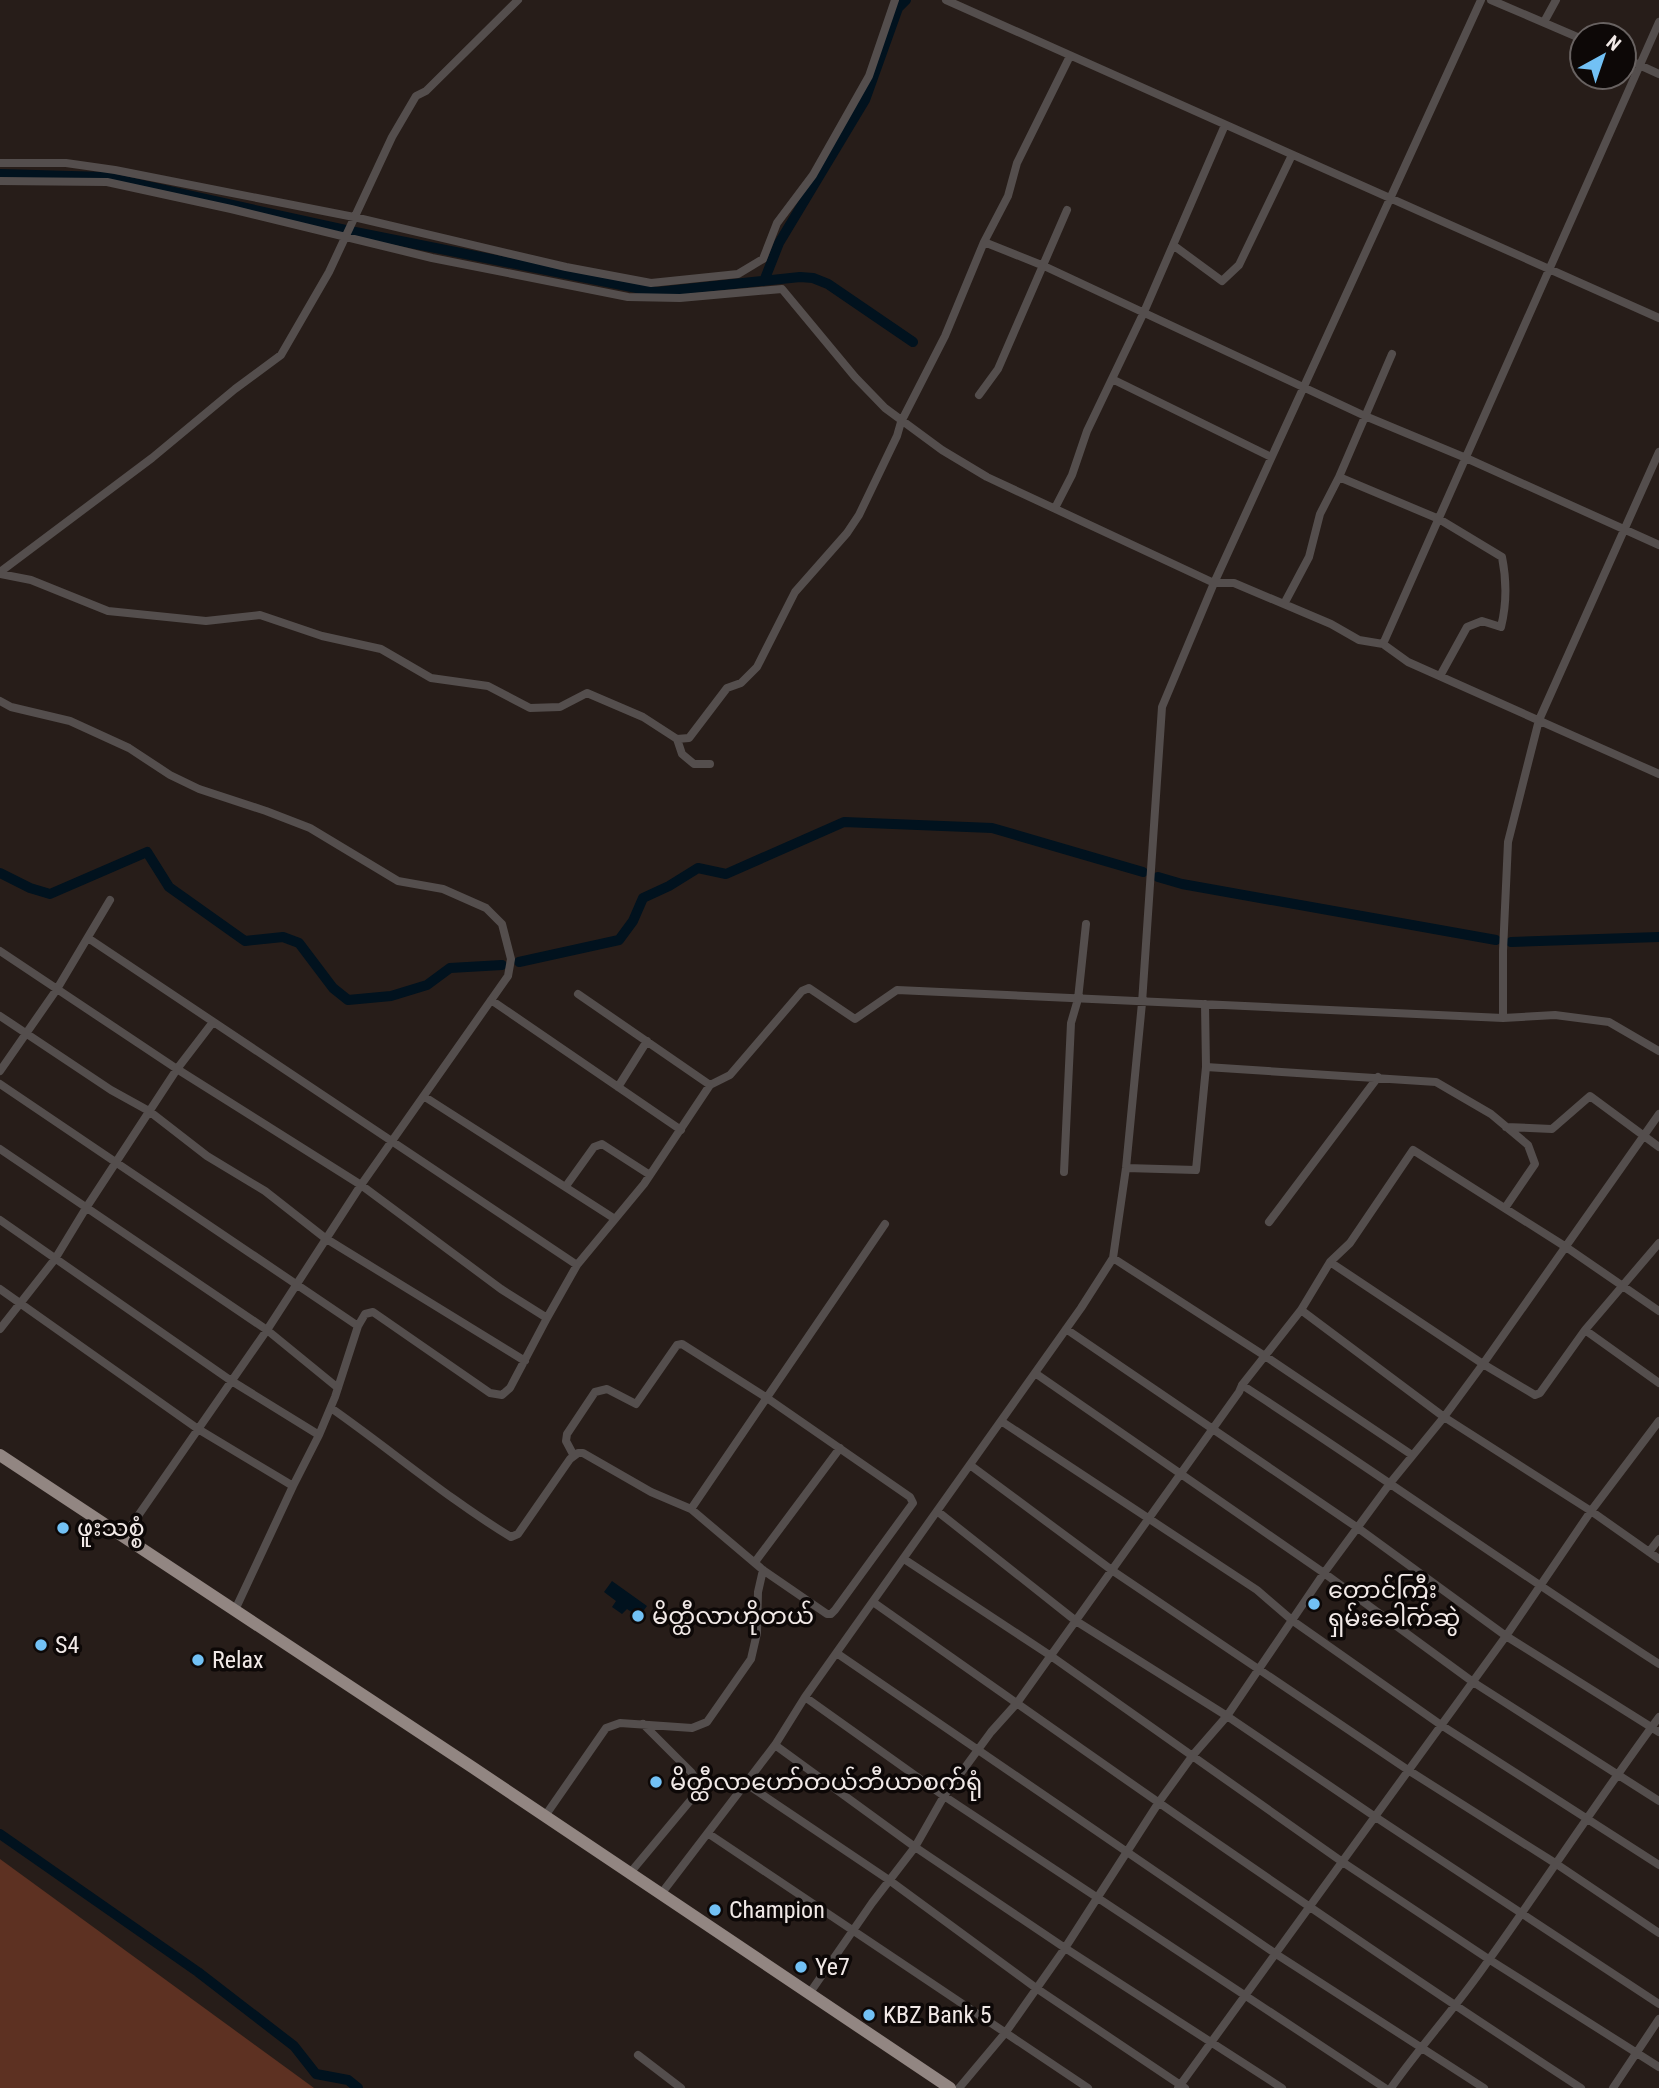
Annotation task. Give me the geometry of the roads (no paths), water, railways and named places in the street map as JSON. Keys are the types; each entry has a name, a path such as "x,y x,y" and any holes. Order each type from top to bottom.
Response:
{"highway":[{"path":"0,1455 950,2088"}],"street":[{"path":"0,573 152,458 235,389 281,355 346,237 383,155 416,96 426,91 518,0"},
{"path":"0,163 66,163 90,167 353,218 566,267 651,283 738,274 763,259 777,223 813,174 869,76 895,0"},
{"path":"946,0 1659,318"},
{"path":"661,1894 775,1745 805,1697 838,1654 1113,1258 1126,1168 1142,1003 1162,707 1214,583 1481,0"},
{"path":"1491,0 1568,33"},
{"path":"1544,22 1556,0"},
{"path":"1383,644 1659,22"},
{"path":"0,573 31,580 108,611 206,621 260,615 321,636 381,649 431,678 488,686 530,708 560,708 587,693 642,717 677,739 689,738 727,688 741,683 757,667 795,592 847,533 859,515 897,436 901,422 945,336 984,242 1007,196 1017,163 1070,56"},
{"path":"1640,65 1659,74"},
{"path":"1055,508 1072,475 1087,431 1144,312 1225,125"},
{"path":"1173,245 1222,282 1239,265 1292,155"},
{"path":"0,181 107,182 457,264 628,297 680,298 782,289 855,377 901,422 987,477 1214,583 1234,583 1331,624 1359,640 1383,644 1408,662 1659,774"},
{"path":"979,394 998,369 1067,210"},
{"path":"984,242 1044,266 1365,416 1466,458 1659,545"},
{"path":"1284,604 1309,557 1320,513 1339,477 1392,354"},
{"path":"1112,379 1271,457"},
{"path":"1503,1018 1508,842 1539,720 1659,452"},
{"path":"1339,477 1439,519 1502,557 1507,581 1501,627 1482,621 1467,627 1440,676"},
{"path":"0,701 11,707 70,721 129,748 170,775 199,789 310,828 398,881 443,889 486,908 502,925 512,959 508,976 361,1185 267,1329 124,1536"},
{"path":"677,739 682,754 694,764 710,764"},
{"path":"0,1071 57,989 110,900"},
{"path":"1064,1172 1071,1023 1078,999 1086,924"},
{"path":"88,938 577,1265"},
{"path":"0,951 177,1069 361,1185 501,1290 547,1318"},
{"path":"235,1610 331,1408 358,1326 365,1314 373,1312 490,1392 502,1395 510,1388 577,1265 650,1175 710,1085 730,1075 802,991 809,988 855,1019 897,990 1503,1018 1555,1015 1609,1022 1659,1051"},
{"path":"578,994 710,1085"},
{"path":"491,1000 681,1130"},
{"path":"1126,1168 1196,1170 1206,1067 1205,1004"},
{"path":"0,1016 111,1090 149,1111 207,1156 265,1191 325,1238 525,1361"},
{"path":"0,1329 55,1259 177,1069 213,1022"},
{"path":"618,1087 647,1041"},
{"path":"1206,1067 1436,1082 1491,1114 1528,1145 1535,1164 1505,1208"},
{"path":"1269,1222 1378,1077"},
{"path":"0,1084 358,1326"},
{"path":"1506,1127 1552,1129 1590,1096 1659,1147"},
{"path":"425,1097 615,1219"},
{"path":"959,2088 1006,2032 1065,1948 1159,1802 1193,1755 1227,1716 1324,1573 1391,1482 1483,1364 1659,1114"},
{"path":"566,1186 594,1147 602,1144 650,1175"},
{"path":"0,1149 267,1329 338,1388"},
{"path":"809,1994 915,1847 944,1796 977,1750 1017,1703 1113,1571 1242,1385 1301,1310 1330,1262 1350,1244 1413,1150 1566,1247 1659,1311"},
{"path":"0,1220 230,1380 319,1435"},
{"path":"691,1509 886,1224"},
{"path":"1330,1262 1483,1364 1535,1395 1540,1393 1585,1330 1659,1243"},
{"path":"1113,1258 1412,1454"},
{"path":"0,1289 198,1429 293,1486"},
{"path":"1301,1310 1444,1417 1591,1511 1659,1559"},
{"path":"1066,1329 1358,1528 1506,1636 1655,1729"},
{"path":"1585,1330 1659,1383"},
{"path":"331,1408 458,1503 511,1538 518,1534 574,1456 583,1454 650,1492 691,1509 763,1570 827,1614 831,1614 913,1503 910,1497 767,1398 689,1347 677,1345 636,1405 607,1389 595,1392 566,1434 566,1441 574,1456"},
{"path":"1035,1373 1324,1573 1473,1682 1659,1801"},
{"path":"1242,1385 1391,1482 1540,1587 1659,1664"},
{"path":"1001,1421 1257,1590 1293,1621 1441,1725 1659,1865"},
{"path":"745,1783 889,1880 1036,1988 1181,2087 1244,1995 1506,1636 1591,1511 1659,1421"},
{"path":"755,1562 840,1448"},
{"path":"970,1465 1113,1571 1408,1770 1659,1933"},
{"path":"937,1511 1076,1621 1227,1716 1659,2004"},
{"path":"1649,1552 1659,1539"},
{"path":"904,1559 1051,1656 1341,1861 1659,2067"},
{"path":"545,1816 606,1728 615,1723 692,1728 707,1722 751,1658 757,1633 758,1592 763,1570"},
{"path":"873,1602 1456,2007 1581,2088"},
{"path":"838,1654 1276,1954 1484,2088"},
{"path":"805,1697 944,1796 1385,2088"},
{"path":"1391,2088 1420,2046 1456,2007 1490,1960 1555,1863 1655,1729 1659,1717"},
{"path":"630,1873 695,1796 698,1787 691,1772 643,1724"},
{"path":"775,1745 915,1847 1282,2088"},
{"path":"709,1834 1088,2088"},
{"path":"1613,2088 1659,2019"},
{"path":"638,2054 681,2088"}],"water":[{"path":"612,1581 647,1606 639,1617 627,1609 622,1614 612,1607 616,1601 604,1592"}],"waterway":[{"path":"764,281 779,243 865,100 898,8 906,0"},
{"path":"0,174 106,177 350,231 657,292 800,277 813,278 828,284 913,342"},
{"path":"519,962 619,940 633,921 643,898 698,868 726,874 844,822 992,828 1143,872"},
{"path":"0,873 30,888 50,894 147,852 169,887 245,941 283,937 299,943 333,988 348,1000 391,996 427,985 450,968 502,965"},
{"path":"1158,877 1182,884 1496,940"},
{"path":"1511,942 1659,937"},
{"path":"0,1834 198,1972 294,2046 316,2074 348,2080 358,2088"}],"place":[{"name":"ဖူးသစ္စံ","path":"63,1528"},
{"name":"တောင်ကြီး ရှမ်းခေါက်ဆွဲ","path":"1314,1604"},
{"name":"မိတ္ထီလာဟိုတယ်","path":"638,1616"},
{"name":"S4","path":"41,1645"},
{"name":"Relax","path":"198,1660"},
{"name":"မိတ္ထီလာဟော်တယ်ဘီယာစက်ရုံ","path":"656,1782"},
{"name":"Champion","path":"715,1910"},
{"name":"Ye7","path":"801,1967"},
{"name":"KBZ Bank 5","path":"869,2015"}]}
